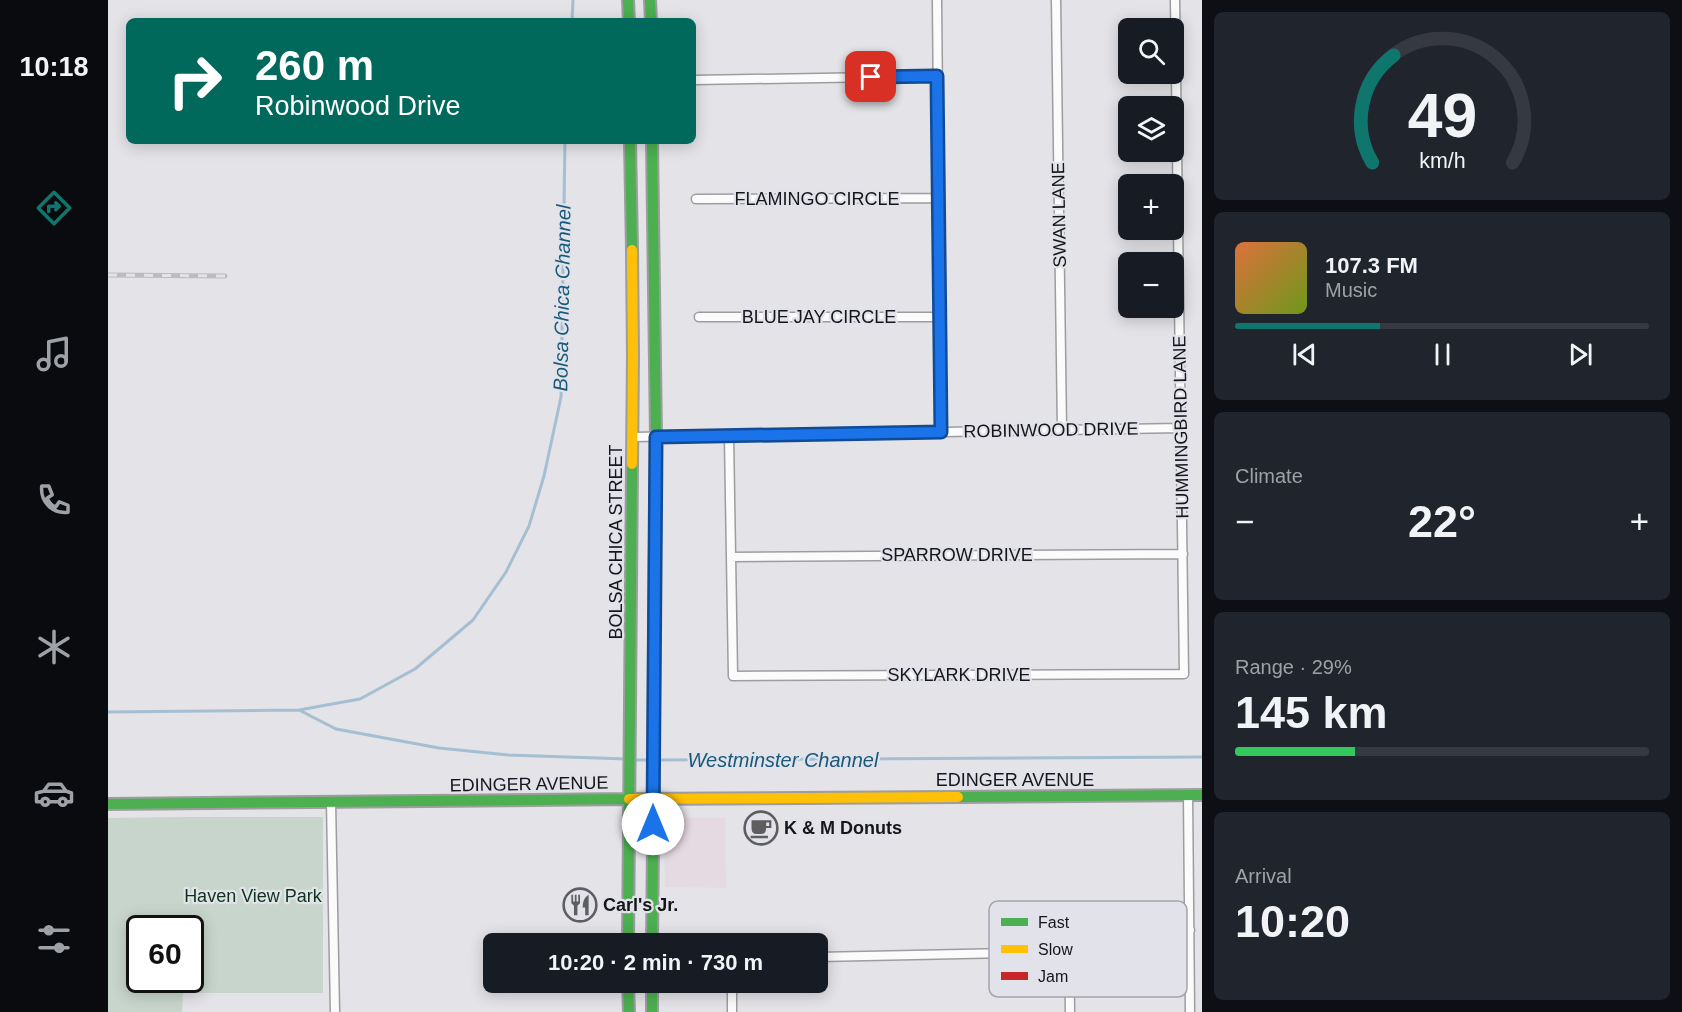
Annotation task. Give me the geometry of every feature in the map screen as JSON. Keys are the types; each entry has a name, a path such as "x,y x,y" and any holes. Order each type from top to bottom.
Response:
{"main road":[{"path":"628,0 629,18"},
{"path":"650,0 651,18"},
{"name":"BOLSA CHICA STREET","path":"628,933 633,437 630,144"},
{"path":"652,144 656,437 652,933"},
{"name":"EDINGER AVENUE","path":"108,804 1202,795"},
{"path":"628,993 629,1012"},
{"path":"652,993 652,1012"}],"street":[{"path":"936,0 941,432"},
{"name":"SWAN LANE","path":"1056,0 1062,430"},
{"name":"HUMMINGBIRD LANE","path":"1175,0 1184,674"},
{"path":"696,80 937,76"},
{"name":"FLAMINGO CIRCLE","path":"696,199 938,198"},
{"name":"BLUE JAY CIRCLE","path":"699,318 939,317"},
{"name":"ROBINWOOD DRIVE","path":"633,437 1181,428"},
{"path":"729,435 731,557"},
{"name":"SPARROW DRIVE","path":"731,557 1183,554"},
{"name":"SKYLARK DRIVE","path":"731,557 733,676 1184,674"},
{"path":"1188,795 1190,1012"},
{"path":"331,802 335,1012"},
{"path":"828,957 989,953"},
{"path":"732,993 732,1012"},
{"path":"1070,997 1070,1012"}],"shaded area":[{"path":"672,818 725,818 726,888 665,887 664,828"}],"green space":[{"name":"Haven View Park","path":"323,817 323,993 204,993 204,915 126,915 126,993 183,993 182,1012 108,1012 108,818"}],"waterway":[{"name":"Bolsa Chica Channel","path":"572,18 573,0"},
{"name":"Bolsa Chica Channel","path":"108,712 299,710 360,699 415,669 473,620 506,572 529,526 544,476 561,397 565,144"},
{"name":"Westminster Channel","path":"299,710 336,729 439,748 508,755 627,759"},
{"name":"Westminster Channel","path":"658,760 1202,757"},
{"name":"Westminster Channel","path":"634,760 651,760"}],"railway":[{"path":"108,275 225,276"}],"traffic: fast":[{"path":"628,0 629,18"},
{"path":"650,0 651,18"},
{"path":"630,144 632,250"},
{"path":"652,144 656,437 654,645"},
{"path":"628,933 632,464"},
{"path":"958,797 1202,795"},
{"path":"108,804 629,799"},
{"path":"652,933 653,843"},
{"path":"628,993 629,1012"},
{"path":"652,993 652,1012"}],"traffic: slow":[{"path":"632,250 632,464"},
{"path":"629,799 958,797"}],"traffic: jam":[{"path":"653,843 654,645"}],"place":[{"name":"K & M Donuts","path":"761,828"},
{"name":"Carl's Jr.","path":"580,905"}],"route":[{"path":"653,824 656,437 941,432 937,76 871,77"}]}
